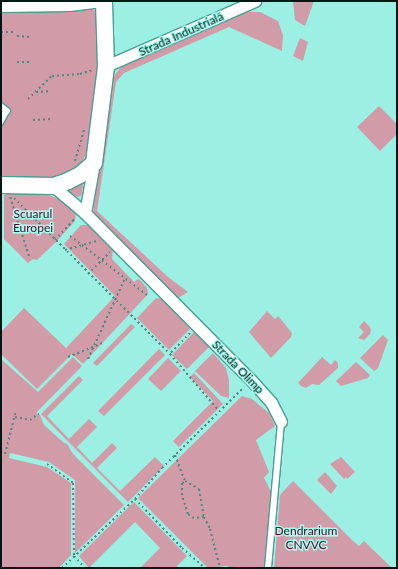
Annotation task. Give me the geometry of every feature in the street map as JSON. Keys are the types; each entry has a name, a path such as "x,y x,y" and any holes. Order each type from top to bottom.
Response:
{"street":[{"path":"1,6 69,5 104,1 96,66 94,162 79,213"},
{"name":"Strada Industrială","path":"96,66 255,1"},
{"path":"8,190 53,186 74,178 94,162"},
{"name":"Strada Olimp","path":"53,186 79,213 198,325 251,380 271,402 280,422"}],"lane":[{"path":"1,106 8,111 1,122"},
{"name":"Strada Olimp","path":"268,568 280,422"}],"path":[{"path":"1,32 16,32"},
{"path":"16,36 30,36"},
{"path":"17,62 30,62"},
{"path":"90,78 96,66"},
{"path":"28,99 52,76 80,74 96,66"},
{"path":"36,92 51,91"},
{"path":"33,120 51,119"},
{"path":"75,162 85,125"},
{"path":"8,190 12,198 30,259"},
{"path":"12,198 170,354 219,411"},
{"path":"56,241 79,213"},
{"path":"70,236 147,295"},
{"path":"65,250 103,239"},
{"path":"88,274 113,249"},
{"path":"88,359 124,278"},
{"path":"170,354 198,325"},
{"path":"68,357 102,344"},
{"path":"62,568 135,499 175,455 251,380"},
{"path":"5,454 16,411"},
{"path":"15,416 30,420 39,413"},
{"path":"175,455 185,481 199,489 204,517 210,529 220,568"},
{"path":"47,464 73,483 74,556 84,568"},
{"path":"185,481 182,483 182,495 188,514 194,518 204,517"},
{"path":"135,499 182,548 205,568"}],"green space":[{"path":"293,1 314,1 305,26 295,20"},
{"path":"88,9 97,11 101,62 88,151 80,165 67,176 58,179 1,178 1,11"},
{"path":"247,12 260,12 278,21 283,35 282,51 229,27 124,73 116,82 97,211 168,277 188,292 178,298 93,213 112,78 123,65"},
{"path":"300,38 308,42 303,61 293,56"},
{"path":"379,106 397,124 397,134 380,151 357,127"},
{"path":"84,180 81,196 78,197 68,191 68,188"},
{"name":"Scuarul Europei","path":"9,193 45,193 64,202 76,213 75,221 37,260 33,259 28,263 4,239 4,195"},
{"path":"81,225 88,225 113,249 112,259 134,282 138,279 141,281 147,288 148,294 83,364 72,354 37,389 1,354 1,332 24,308 66,348 115,296 64,244"},
{"path":"156,298 163,299 190,329 169,350 137,318"},
{"path":"267,311 275,319 278,316 292,333 291,337 271,358 249,332"},
{"path":"364,321 371,330 370,334 364,340 358,338 364,332 359,327"},
{"path":"131,324 135,327 97,366 93,363"},
{"path":"194,332 209,347 187,369 172,355"},
{"path":"383,335 388,340 378,368 374,371 360,358"},
{"path":"159,349 165,355 104,416 98,411"},
{"path":"213,353 226,368 229,380 229,398 221,396 195,371"},
{"path":"73,357 82,366 36,413 40,415 44,425 67,444 73,454 124,505 75,553 75,480 49,462 10,453 9,458 47,467 71,483 71,555 59,568 1,568 2,360 38,392"},
{"path":"322,357 331,365 335,360 338,363 338,368 319,385 312,384 306,388 301,386 298,383"},
{"path":"168,358 181,371 161,391 148,379"},
{"path":"356,362 370,375 368,378 341,386 336,381"},
{"path":"194,373 223,404 179,447 173,441 213,401 190,377"},
{"path":"79,376 83,380 47,416 69,439 89,419 97,427 77,447 92,463 112,443 117,448 97,468 120,491 155,457 164,466 128,502 41,414"},
{"path":"242,396 252,399 269,413 275,426 256,440 269,472 264,478 272,493 264,568 231,568 227,566 208,568 138,498"},
{"path":"341,457 355,472 347,479 346,477 344,479 330,464"},
{"path":"325,472 337,486 331,494 317,480"},
{"name":"Dendrarium CNVVC","path":"293,481 353,541 359,546 364,541 392,568 274,568 280,495"},
{"path":"134,502 187,556 175,568 140,568 160,548 135,522 89,568 79,556"}]}
